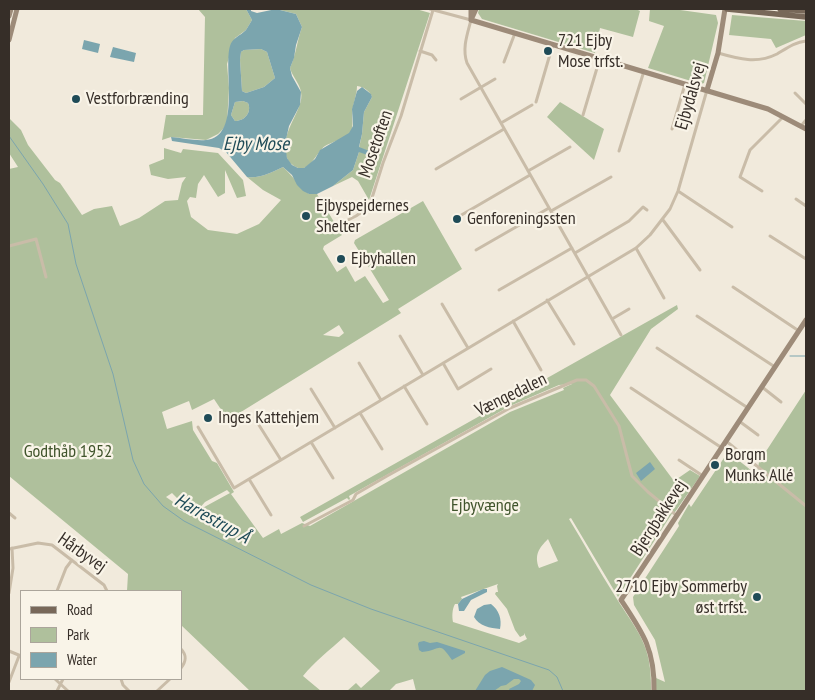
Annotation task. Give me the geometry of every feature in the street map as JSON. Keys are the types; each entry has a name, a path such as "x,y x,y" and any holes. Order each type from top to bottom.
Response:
{"main road":[{"path":"726,9 806,17"},
{"path":"780,9 806,11"}],"street":[{"path":"9,16 11,9"},
{"path":"9,40 17,9"},
{"path":"432,9 768,109 784,116 806,130"},
{"name":"Mosetoften","path":"334,227 356,216 371,201 382,163 401,116 432,9"},
{"path":"471,9 471,20"},
{"path":"476,9 471,20 465,46 465,58 621,335"},
{"name":"Ejbydalsvej","path":"198,427 234,488 636,248 662,220 670,209 678,191 718,53 726,9"},
{"path":"504,62 515,33"},
{"path":"718,53 740,59 758,60 776,54 794,44 806,41"},
{"path":"536,102 553,44"},
{"path":"420,51 432,55 436,60"},
{"path":"583,115 600,58"},
{"path":"619,152 644,72"},
{"path":"461,99 495,79"},
{"path":"672,129 685,83"},
{"path":"795,93 806,104"},
{"path":"501,123 532,106"},
{"path":"762,192 740,177 750,150 784,116"},
{"path":"801,126 806,120"},
{"path":"436,168 504,129"},
{"path":"528,171 570,147"},
{"path":"458,217 530,175"},
{"path":"476,250 611,177"},
{"path":"678,191 732,228"},
{"path":"796,199 806,206"},
{"path":"574,253 629,221 644,207 647,210"},
{"path":"662,220 700,270"},
{"path":"770,236 806,259"},
{"path":"9,246 36,239 46,277"},
{"path":"499,290 572,248"},
{"path":"636,248 664,298"},
{"path":"733,287 799,331"},
{"path":"548,300 574,344"},
{"path":"442,304 468,348"},
{"path":"612,319 629,309"},
{"path":"697,316 775,367"},
{"name":"Bjergbakkevej","path":"654,691 654,675 648,643 621,600 806,320"},
{"path":"513,321 541,370"},
{"path":"400,336 423,375"},
{"path":"657,348 748,408"},
{"path":"358,363 381,400"},
{"path":"442,363 458,389 491,369"},
{"name":"Vængedalen","path":"304,526 353,500 356,494 387,476 510,408 568,383 582,379 594,386 615,418 619,426 629,470 634,480 677,516"},
{"path":"404,386 427,424"},
{"path":"762,387 781,402"},
{"path":"631,388 722,448"},
{"path":"311,389 335,428"},
{"path":"360,413 382,449"},
{"path":"739,421 758,435"},
{"path":"257,422 280,460"},
{"path":"726,441 806,506"},
{"path":"312,442 333,478"},
{"name":"Bjergbakkevej","path":"679,460 703,476"},
{"path":"249,479 271,515"},
{"path":"9,513 15,518"},
{"name":"Hårbyvej","path":"10,548 45,543 59,549 104,585 106,590"},
{"path":"9,593 13,568 10,548"},
{"path":"57,590 66,568 72,560"},
{"path":"182,650 185,655 185,662 182,666"},
{"path":"9,651 20,656 9,682"},
{"path":"56,680 68,691"},
{"path":"56,691 63,680"},
{"path":"121,680 129,691"},
{"path":"157,691 169,680"}],"green space":[{"path":"198,9 246,9 252,20 246,30 235,38 227,64 229,88 227,123 218,134 206,140 171,137 162,140 166,115 203,115 205,17"},
{"path":"276,9 416,9 430,13 369,200 358,181 352,177 333,186 353,170 359,152 372,152 359,148 364,112 372,97 364,88 357,86 352,112 352,128 349,134 325,146 312,162 304,168 294,166 287,159 286,139 301,99 298,83 290,68 302,27 296,14"},
{"path":"479,9 636,9 640,11 633,37 600,28 595,53 482,19 478,13"},
{"path":"650,9 673,9 716,15 718,23 704,83 701,84 648,68 664,26 649,21"},
{"path":"732,15 806,21 806,35 776,48 771,39 729,35"},
{"path":"261,49 267,52 275,78 264,87 246,93 242,91 241,52 244,50"},
{"path":"243,101 248,103 248,113 245,118 235,121 231,115 235,102"},
{"path":"560,102 604,129 594,160 547,117"},
{"path":"9,118 21,130 28,145 55,180 60,183 82,215 94,209 112,206 120,226 139,218 165,201 178,200 182,183 186,177 168,179 151,175 149,165 164,159 164,148 181,153 183,149 218,153 243,180 246,196 237,198 225,170 225,193 218,197 204,175 198,184 196,198 190,197 187,201 191,217 208,230 237,234 259,224 281,200 263,190 247,177 261,176 283,167 309,194 317,194 342,235 324,246 323,249 337,272 346,266 355,282 365,276 383,303 389,300 354,243 355,240 423,201 462,269 398,309 401,313 228,420 214,399 192,410 189,401 162,412 167,429 192,421 193,430 212,461 217,463 234,492 231,494 263,538 279,529 281,534 302,523 310,526 510,412 564,390 563,388 572,384 559,385 510,406 349,496 349,500 347,498 303,522 300,517 677,305 678,309 651,329 610,395 674,481 690,470 700,476 675,512 673,512 618,597 571,518 569,519 642,640 649,662 651,691 416,691 413,679 396,684 389,691 347,691 356,683 361,688 380,671 344,637 303,676 321,691 250,691 182,626 182,590 127,590 128,574 9,476 9,169 18,167 9,153","holes":["339,325 344,333 339,337 323,335","227,490 230,493 197,511 205,502","172,493 179,500 195,507 189,513 166,497","548,539 558,561 539,568 537,555","498,584 498,592 495,594 507,609 515,630 520,637 524,633 527,639 519,643 453,622 454,606 462,599 461,597"]},
{"path":"806,390 806,691 656,691 656,678 665,682 655,640 634,605 633,597 679,526 678,523 689,504 691,507 728,452 757,475 759,462"}],"water":[{"name":"Ejby Mose","path":"246,9 251,9 251,11 257,13 276,9 296,14 302,27 290,68 292,76 301,92 300,105 289,126 285,144 287,158 292,165 304,168 315,159 320,150 349,133 353,126 352,109 357,91 362,87 371,94 372,97 364,112 359,147 372,152 370,156 359,152 353,170 333,186 317,194 309,194 303,191 297,185 292,175 283,167 261,176 247,177 226,152 219,148 172,141 171,137 206,140 217,136 224,127 228,115 228,57 230,46 234,39 246,30 252,20","holes":["261,49 267,52 275,78 264,87 246,93 242,91 241,52 244,50","243,101 248,103 248,113 245,118 235,121 231,115 235,102"]},
{"path":"84,40 100,44 98,53 82,49"},
{"path":"113,47 136,53 134,62 110,57"},
{"path":"650,462 655,469 641,481 636,473"},
{"path":"487,589 487,592 471,600 464,611 459,611 458,604 462,599"},
{"path":"491,604 499,615 500,629 482,624 474,617 477,609"},
{"path":"424,641 430,643 437,642 465,651 465,653 452,660 442,648 422,652 419,650 418,644"},
{"path":"502,667 531,680 535,685 532,691 510,691 509,689 521,681 514,679 494,691 475,691 485,675"}],"waterway":[{"name":"Harrestrup Å","path":"9,136 43,184 68,224 76,264 113,374 133,460 144,484 163,506 184,521 311,585 371,609 549,670 557,677 563,691"},
{"path":"790,356 806,356"}],"place":[{"name":"721 Ejby Mose trfst.","path":"548,51"},
{"name":"Vestforbrænding","path":"76,99"},
{"name":"Ejbyspejdernes Shelter","path":"306,216"},
{"name":"Genforeningssten","path":"457,219"},
{"name":"Ejbyhallen","path":"341,259"},
{"name":"Inges Kattehjem","path":"208,418"},
{"name":"Borgm Munks Allé","path":"715,465"},
{"name":"2710 Ejby Sommerby øst trfst.","path":"757,597"}],"park label":[{"name":"Godthåb 1952","path":"68,452"},
{"name":"Ejbyvænge","path":"485,506"}]}
